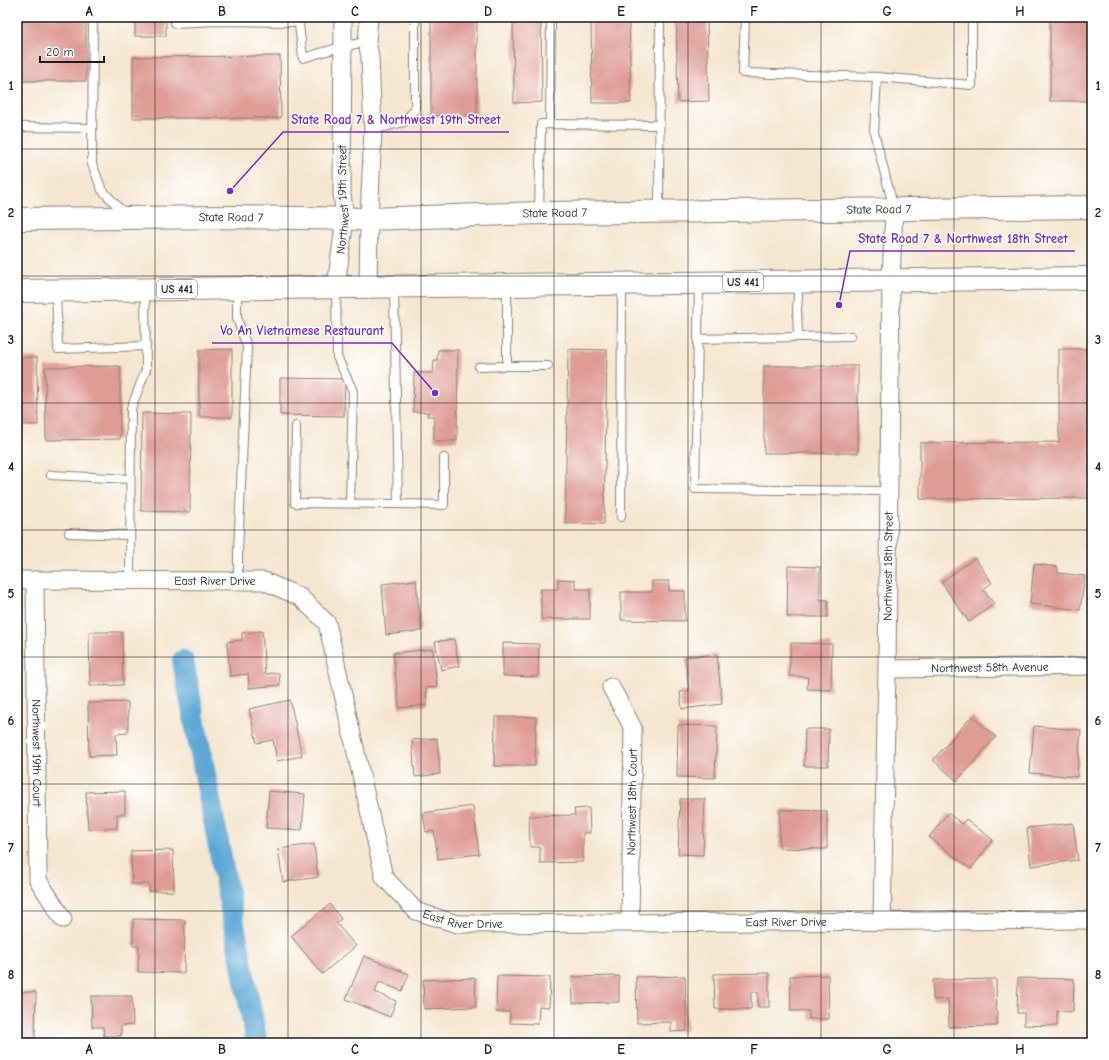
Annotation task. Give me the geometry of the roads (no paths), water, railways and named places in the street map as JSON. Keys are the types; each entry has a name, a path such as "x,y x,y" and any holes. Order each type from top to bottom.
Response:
{"main road":[{"name":"State Road 7","path":"17,219 230,217 369,219 539,213 1092,207"},
{"name":"US 441","path":"17,291 1092,278"}],"street":[{"name":"Northwest 19th Street","path":"336,287 345,218 342,194 343,17"},
{"path":"368,287 373,130 370,57 367,42 369,17"},
{"name":"Northwest 18th Street","path":"882,922 887,669 891,281 894,209"},
{"name":"East River Drive","path":"17,580 264,581 300,597 327,623 384,877 416,910 457,924 1092,920"},
{"name":"Northwest 19th Court","path":"35,580 38,880 63,919"},
{"name":"Northwest 58th Avenue","path":"887,669 1092,666"},
{"name":"Northwest 18th Court","path":"611,687 633,728 630,923"}],"lane":[{"path":"93,17 91,128 92,164 102,190 128,218"},
{"path":"175,17 175,22 298,19 303,58 344,46 367,42"},
{"path":"373,130 404,122 415,109 415,17"},
{"path":"550,124 551,17"},
{"path":"659,212 660,17"},
{"path":"745,17 743,73 877,77 972,85 972,17"},
{"path":"877,77 874,132 894,209"},
{"path":"539,213 541,124 659,125"},
{"path":"17,127 91,128"},
{"path":"798,337 797,309 799,282"},
{"path":"699,283 695,490 889,491"},
{"path":"621,517 622,284"},
{"path":"507,285 507,366"},
{"path":"394,286 398,504"},
{"path":"336,287 337,357 353,391 350,503"},
{"path":"237,288 237,318 247,347 238,581"},
{"path":"130,581 131,408 146,370 145,289"},
{"path":"56,290 58,349 146,346"},
{"path":"698,339 851,336"},
{"path":"479,367 548,366"},
{"path":"296,426 295,503 444,505 444,458"},
{"path":"51,475 130,479"},
{"path":"69,533 130,535"}],"waterway":[{"path":"183,661 257,1043"}],"place":[{"name":"State Road 7 & Northwest 19th Street","path":"230,191"},
{"name":"State Road 7 & Northwest 18th Street","path":"839,305"},
{"name":"Vo An Vietnamese Restaurant","path":"435,393"}]}
